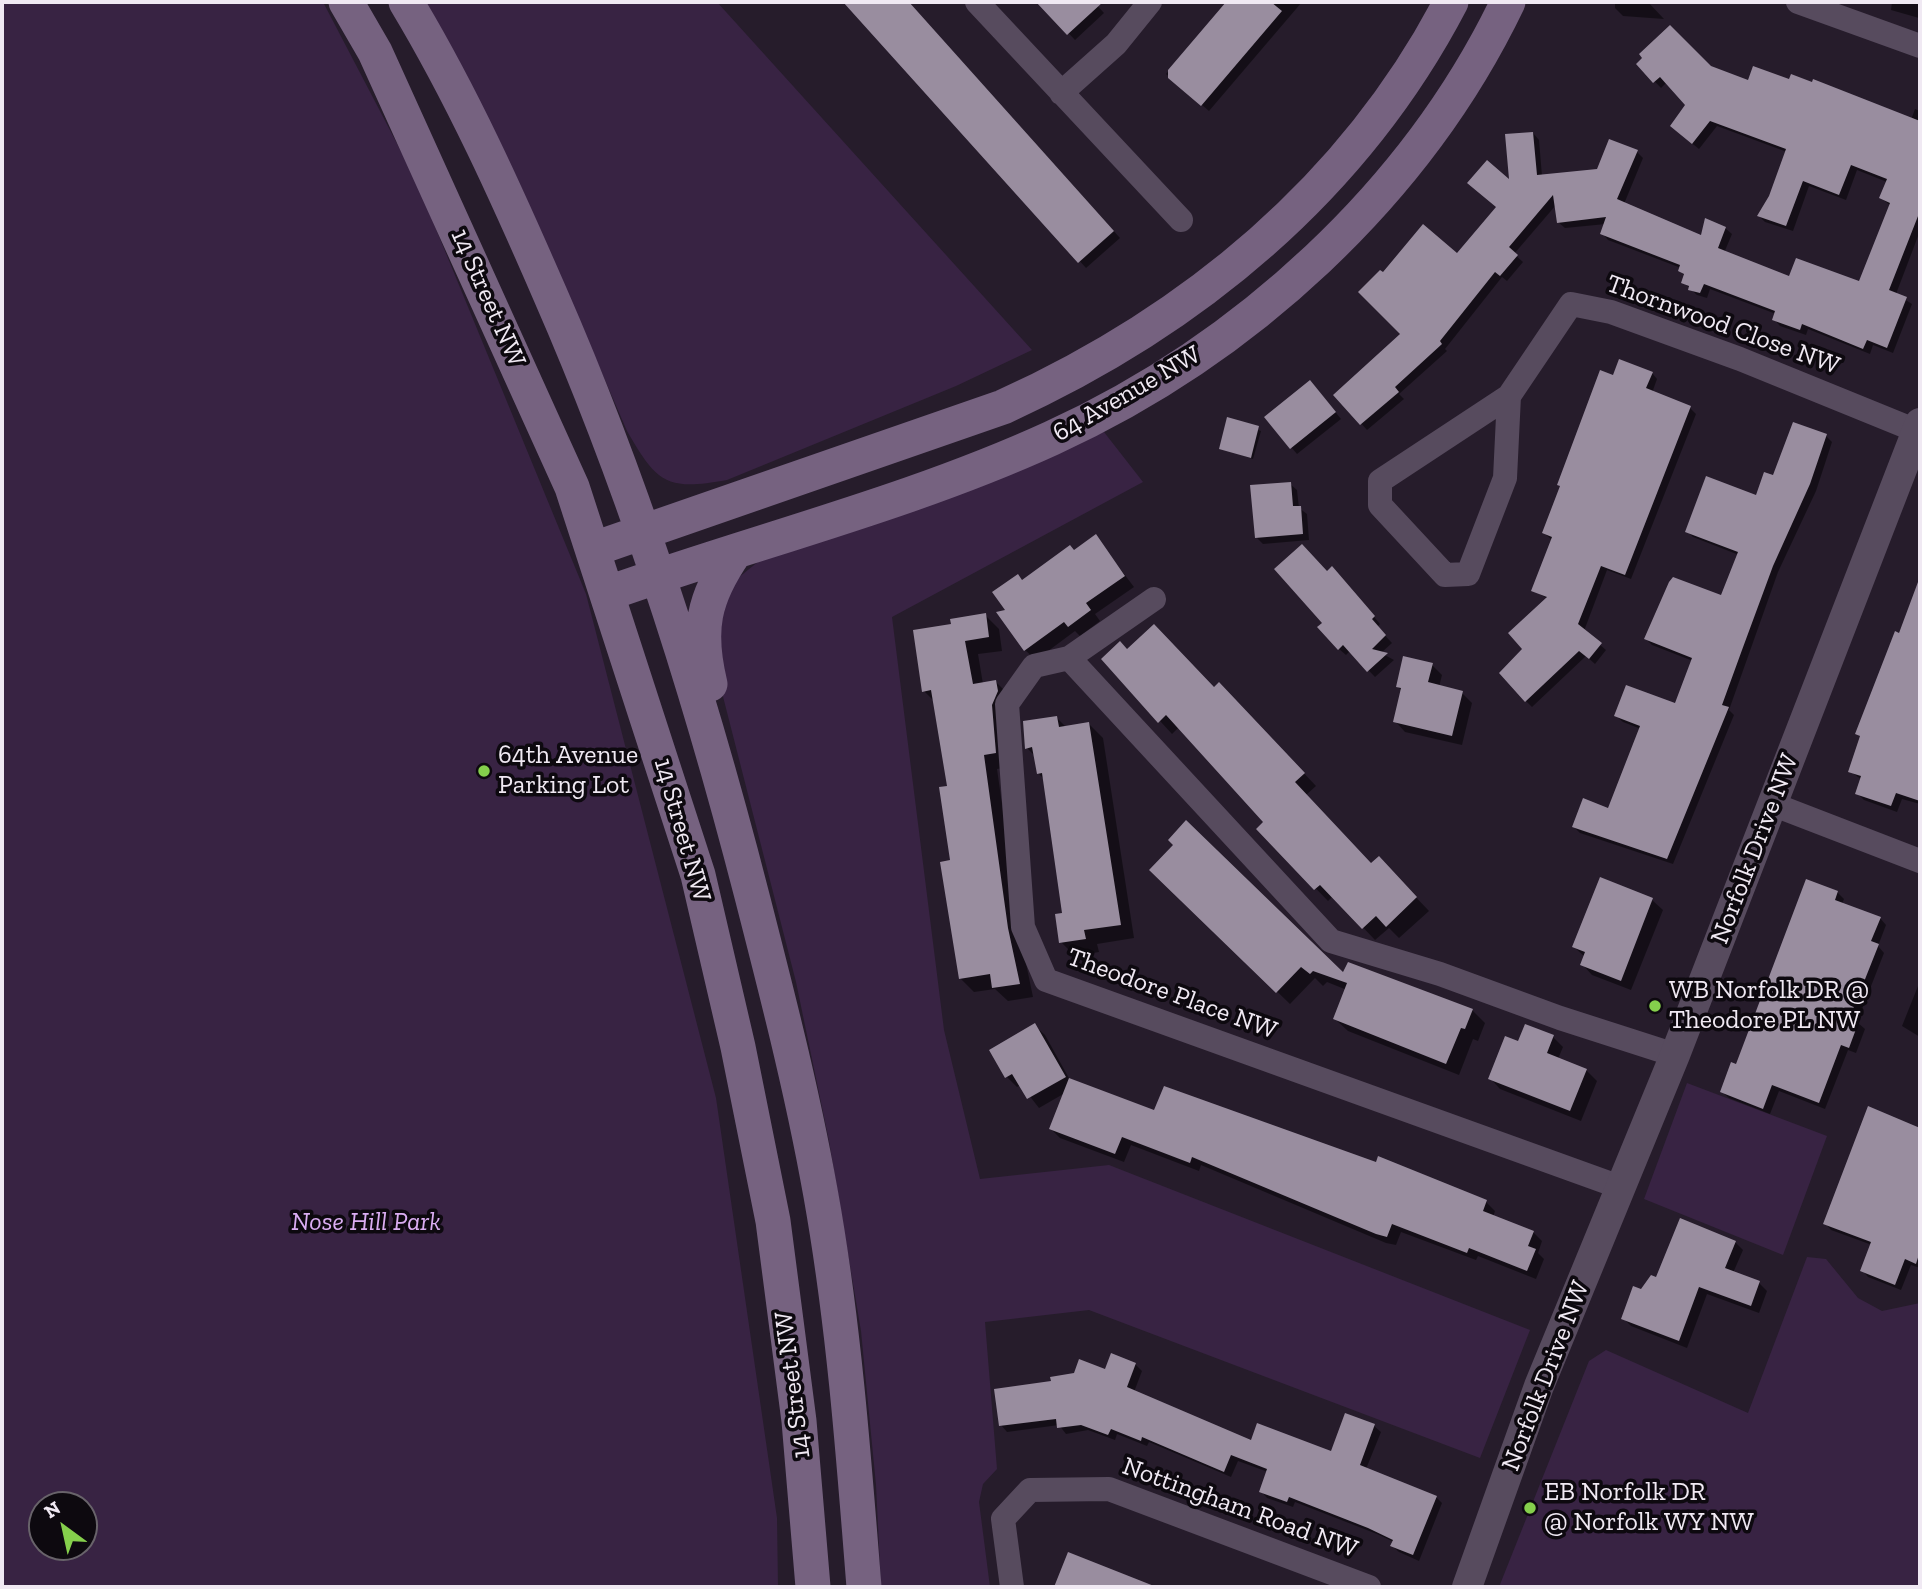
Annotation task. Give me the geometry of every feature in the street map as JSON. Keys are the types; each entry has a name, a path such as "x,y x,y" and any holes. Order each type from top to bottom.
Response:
{"main road":[{"name":"14 Street NW","path":"346,2 375,52 572,487 698,875 738,1047 773,1221 799,1421 813,1587"},
{"name":"14 Street NW","path":"406,2 506,193 619,461 660,575 733,820 792,1050 824,1214 850,1406 864,1587"},
{"name":"64 Avenue NW","path":"594,549 1003,407 1061,380 1124,345 1192,301 1269,237 1335,170 1396,91 1433,37 1451,2"},
{"name":"64 Avenue NW","path":"608,593 952,478 1051,438 1129,399 1193,360 1262,308 1336,240 1398,172 1457,93 1508,2"},
{"path":"619,461 634,478 658,496 678,499 703,498 784,483"},
{"path":"733,820 736,796 704,657 706,605 721,572 735,552"}],"street":[{"path":"977,2 1181,220"},
{"path":"1060,93 1116,44 1150,2"},
{"path":"1798,2 1920,46"},
{"name":"Thornwood Close NW","path":"1509,396 1505,478 1468,575 1445,575 1380,505 1380,481 1509,396 1571,304 1611,312 1919,427"},
{"name":"Norfolk Drive NW","path":"1467,1587 1539,1386 1675,1055 1919,427"},
{"path":"1154,599 1069,658 1331,940 1440,974 1560,1018 1675,1055"},
{"name":"Theodore Place NW","path":"1069,658 1034,666 1007,704 1023,927 1046,980 1620,1187"},
{"path":"1772,804 1920,861"},
{"name":"Nottingham Road NW","path":"1012,1587 1003,1519 1030,1490 1109,1489 1368,1587"}],"green space":[{"name":"Nose Hill Park","path":"2,2 323,2 415,178 586,594 716,1098 777,1518 778,1587 2,1587"},
{"path":"426,2 717,2 1032,350 956,386 727,480 690,484 665,479 647,462 627,431 520,184"},
{"path":"1104,432 1143,482 892,617 944,1030 980,1179 1109,1165 1530,1330 1480,1458 1089,1310 985,1322 997,1469 983,1484 979,1502 990,1587 881,1587 876,1485 861,1331 829,1141 796,982 718,677 722,591 759,561 946,497"},
{"path":"1687,1083 1827,1136 1783,1255 1644,1199"},
{"path":"1807,1257 1826,1259 1858,1298 1882,1311 1920,1303 1920,1587 1499,1587 1589,1361 1606,1350 1748,1413"}],"building":[{"path":"843,2 909,2 1114,231 1078,263"},
{"path":"1036,2 1103,2 1067,35"},
{"path":"1226,2 1271,2 1282,11 1201,106 1168,78 1168,70"},
{"path":"1670,25 1711,66 1748,80 1753,66 1789,79 1791,74 1812,82 1813,79 1920,121 1920,211 1889,290 1907,297 1887,348 1867,340 1863,349 1802,324 1800,330 1772,320 1775,311 1704,284 1700,293 1688,290 1689,286 1681,283 1684,274 1678,271 1680,265 1600,234 1606,217 1557,223 1553,195 1509,247 1518,255 1500,276 1495,272 1440,341 1442,344 1395,387 1399,392 1360,425 1333,395 1400,334 1358,292 1380,270 1383,272 1423,224 1457,253 1496,207 1467,183 1487,160 1509,179 1505,134 1533,132 1537,175 1597,169 1609,139 1638,150 1617,199 1701,235 1705,218 1726,227 1718,248 1789,276 1796,258 1859,281 1890,203 1879,198 1887,179 1851,165 1839,195 1803,181 1786,226 1757,216 1769,196 1786,149 1710,121 1692,144 1670,126 1685,105 1660,77 1653,83 1636,64 1642,58 1639,54"},
{"path":"1619,359 1653,372 1646,388 1691,406 1625,575 1601,566 1578,624 1602,643 1589,659 1579,651 1525,702 1499,673 1522,649 1508,633 1547,597 1531,591 1552,537 1542,533 1600,370 1613,375"},
{"path":"1310,380 1336,412 1290,449 1264,417"},
{"path":"1227,417 1259,426 1251,458 1219,449"},
{"path":"1793,422 1827,434 1810,484 1773,566 1722,705 1729,707 1667,859 1572,827 1583,798 1608,808 1640,726 1614,716 1626,685 1675,703 1692,658 1644,639 1669,582 1673,577 1721,595 1738,552 1685,532 1706,476 1756,495 1764,472 1773,475"},
{"path":"1291,482 1293,506 1301,506 1303,534 1255,538 1250,485"},
{"path":"1096,534 1125,576 1086,603 1091,610 1068,627 1064,622 1024,651 996,612 1005,610 992,592 1018,574 1022,580 1070,545 1074,550"},
{"path":"1302,544 1327,571 1332,566 1375,616 1372,619 1386,635 1372,649 1388,653 1367,672 1343,645 1338,650 1317,627 1322,623 1274,569"},
{"path":"1918,582 1920,801 1896,793 1891,806 1855,794 1861,776 1848,772 1860,736 1855,734 1895,631 1899,633"},
{"path":"986,613 989,637 965,641 973,684 996,680 998,691 992,705 996,753 984,755 1008,928 1020,984 992,988 990,974 959,979 940,862 950,860 939,787 947,786 931,690 922,692 913,630 951,624 950,619"},
{"path":"1154,624 1214,687 1219,682 1305,773 1295,782 1371,863 1379,856 1417,897 1386,927 1376,916 1362,929 1320,885 1314,890 1256,829 1263,822 1166,715 1158,723 1101,659 1120,641 1127,649"},
{"path":"1403,656 1433,663 1428,682 1463,691 1452,736 1393,722 1401,688 1396,687"},
{"path":"1057,716 1059,727 1089,722 1121,925 1084,930 1086,939 1059,943 1055,914 1062,913 1042,773 1037,774 1032,747 1025,749 1023,721"},
{"path":"1186,820 1343,972 1348,962 1473,1009 1465,1029 1461,1028 1446,1064 1333,1019 1347,983 1313,971 1310,974 1301,967 1276,993 1149,870 1173,845 1168,840"},
{"path":"1600,877 1653,898 1621,981 1580,965 1585,952 1572,947"},
{"path":"1806,879 1838,891 1835,900 1881,917 1871,941 1879,944 1850,1017 1859,1021 1849,1048 1841,1045 1819,1103 1772,1085 1763,1109 1720,1092 1731,1062 1736,1064"},
{"path":"1035,1023 1066,1077 1027,1099 1012,1074 1005,1078 989,1050"},
{"path":"1525,1024 1554,1035 1547,1053 1587,1069 1570,1111 1488,1079 1505,1036 1518,1041"},
{"path":"1069,1078 1154,1110 1164,1086 1376,1162 1378,1156 1487,1200 1483,1211 1534,1231 1528,1246 1536,1249 1527,1271 1469,1248 1467,1253 1392,1224 1387,1237 1376,1234 1192,1157 1190,1163 1122,1137 1115,1154 1049,1129"},
{"path":"1868,1106 1920,1128 1920,1251 1916,1264 1905,1259 1895,1285 1860,1271 1871,1242 1823,1224"},
{"path":"1680,1218 1736,1241 1725,1268 1760,1281 1751,1306 1699,1287 1679,1341 1621,1319 1633,1286 1641,1289 1651,1275 1656,1277"},
{"path":"1111,1353 1136,1363 1127,1387 1251,1440 1257,1423 1331,1451 1345,1413 1375,1424 1360,1465 1437,1496 1413,1555 1390,1546 1393,1540 1368,1528 1289,1497 1287,1502 1259,1492 1267,1469 1231,1455 1224,1472 1142,1437 1141,1441 1111,1429 1108,1435 1081,1425 1057,1428 1056,1419 999,1426 994,1389 1051,1381 1050,1377 1074,1373 1079,1359 1105,1369"},
{"path":"1068,1552 1154,1586 1054,1587"}],"place":[{"name":"64th Avenue Parking Lot","path":"484,771"},
{"name":"WB Norfolk DR @ Theodore PL NW","path":"1655,1006"},
{"name":"EB Norfolk DR @ Norfolk WY NW","path":"1530,1508"}]}
